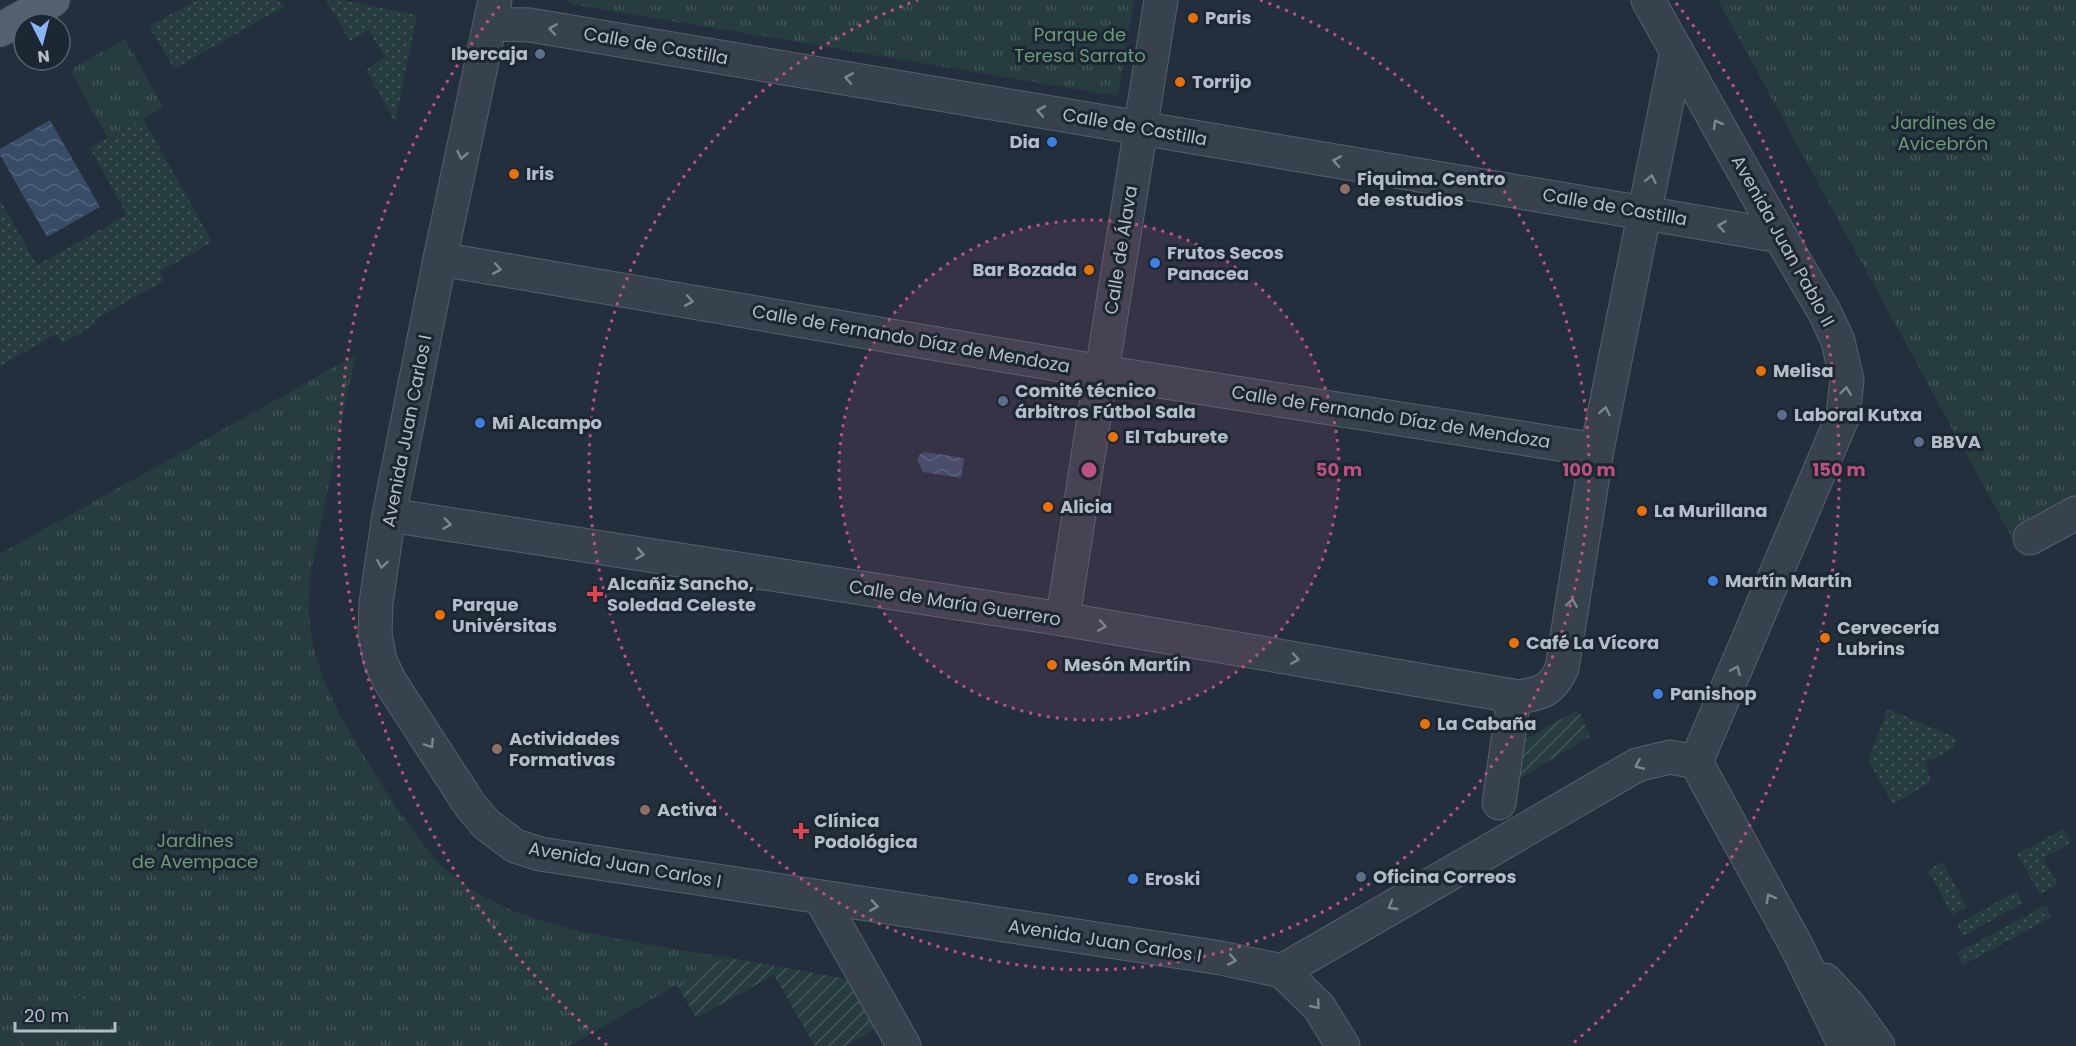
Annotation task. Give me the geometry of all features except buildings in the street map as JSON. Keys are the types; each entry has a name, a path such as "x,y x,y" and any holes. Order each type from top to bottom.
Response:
{"main road":[{"path":"0,30 53,0"}],"street":[{"name":"Calle de Álava","path":"1064,611 1161,0"},
{"name":"Avenida Juan Pablo II","path":"1648,0 1825,313 1838,341 1848,380 1842,416 1696,762"},
{"name":"Calle de Castilla","path":"492,12 530,25 1780,236"},
{"name":"Avenida Juan Carlos I","path":"492,12 389,515 376,603 375,634 380,660 389,680 464,796 486,824 515,846 540,854 1221,958 1282,971"},
{"path":"1499,803 1515,704 1554,684 1562,668 1597,450 1677,51"},
{"name":"Calle de Fernando Díaz de Mendoza","path":"440,259 1102,372 1597,450"},
{"path":"2030,538 2076,513"},
{"name":"Calle de María Guerrero","path":"389,515 1062,619 1515,704"},
{"path":"1342,1046 1319,1007 1282,971 1636,765 1670,757 1696,762 1798,949 1845,1046"},
{"path":"820,897 904,1046"},
{"path":"1798,949 1850,1007 1878,1046"}],"green space":[{"path":"198,0 276,0 285,6 174,69 149,26"},
{"path":"326,0 341,0 417,15 395,122 366,70 385,58 369,30 350,41"},
{"name":"Parque de Teresa Sarrato","path":"567,0 1134,0 1118,96 571,4"},
{"name":"Jardines de Avicebrón","path":"1718,0 2076,0 2076,529 2023,558"},
{"path":"125,39 163,107 108,138 71,72 72,69"},
{"path":"143,118 212,242 159,272 164,281 94,320 96,324 62,344 56,334 0,366 0,200 37,265 127,215 90,148"},
{"name":"Jardines de Avempace","path":"356,355 313,562 309,613 311,633 320,670 335,705 363,755 425,847 449,872 486,898 548,923 614,938 726,957 569,1046 0,1046 0,554"},
{"path":"1888,709 1956,738 1954,748 1926,763 1931,782 1893,804 1868,760"},
{"path":"1576,711 1580,713 1590,736 1517,780 1517,744"},
{"path":"2063,829 2071,843 2043,858 2058,885 2040,894 2017,854"},
{"path":"1943,862 1967,907 1952,915 1928,870"},
{"path":"2017,891 2023,903 1963,936 1957,924"},
{"path":"2046,905 2052,917 1963,965 1957,953"},
{"path":"726,957 852,980 879,1027 845,1046 815,1046 774,975 696,1018 677,985"},
{"path":"81,995 93,1017 43,1046 24,1046 16,1032"}],"water":[{"path":"50,120 100,207 47,237 0,155 0,149"},
{"path":"925,452 964,458 961,478 923,472 917,460 920,454"}],"place":[{"name":"Paris","path":"1193,18"},
{"name":"Ibercaja","path":"540,54"},
{"name":"Torrijo","path":"1180,82"},
{"name":"Dia","path":"1052,142"},
{"name":"Iris","path":"514,174"},
{"name":"Fiquima. Centro de estudios","path":"1345,189"},
{"name":"Frutos Secos Panacea","path":"1155,263"},
{"name":"Bar Bozada","path":"1089,270"},
{"name":"Melisa","path":"1761,371"},
{"name":"Comité técnico árbitros Fútbol Sala","path":"1003,401"},
{"name":"Laboral Kutxa","path":"1782,415"},
{"name":"Mi Alcampo","path":"480,423"},
{"name":"El Taburete","path":"1113,437"},
{"name":"BBVA","path":"1919,442"},
{"name":"Alicia","path":"1048,507"},
{"name":"La Murillana","path":"1642,511"},
{"name":"Martín Martín","path":"1713,581"},
{"name":"Alcañiz Sancho, Soledad Celeste","path":"595,594"},
{"name":"Parque Univérsitas","path":"440,615"},
{"name":"Cervecería Lubrins","path":"1825,638"},
{"name":"Café La Vícora","path":"1514,643"},
{"name":"Mesón Martín","path":"1052,665"},
{"name":"Panishop","path":"1658,694"},
{"name":"La Cabaña","path":"1425,724"},
{"name":"Actividades Formativas","path":"497,749"},
{"name":"Activa","path":"645,810"},
{"name":"Clínica Podológica","path":"801,831"},
{"name":"Oficina Correos","path":"1361,877"},
{"name":"Eroski","path":"1133,879"}]}
